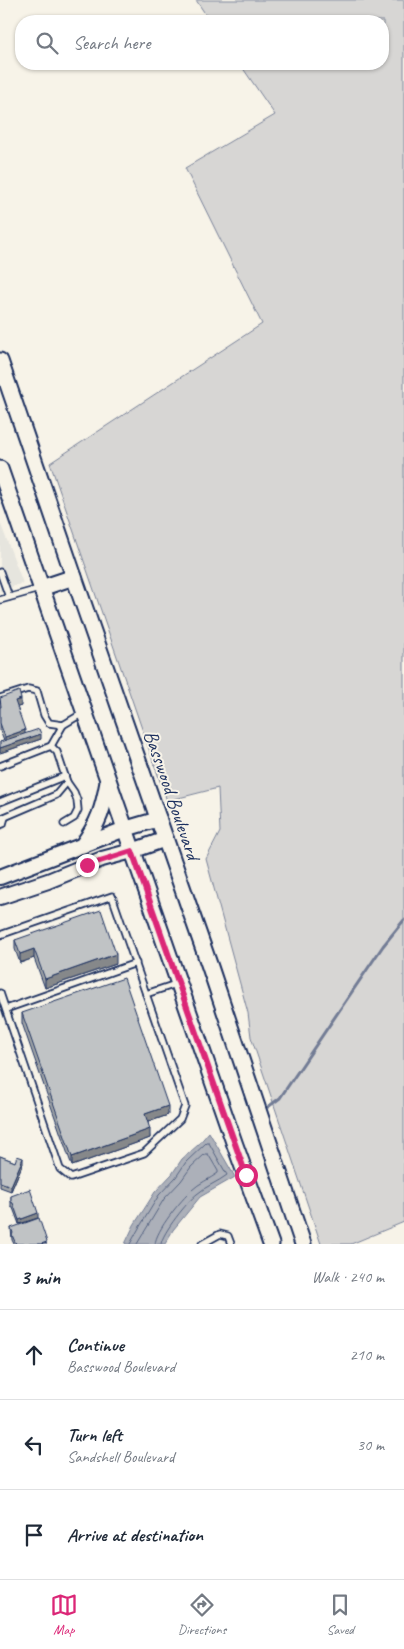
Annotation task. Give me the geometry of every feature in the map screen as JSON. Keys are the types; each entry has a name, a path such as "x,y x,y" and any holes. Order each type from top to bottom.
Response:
{"main road":[{"name":"Basswood Boulevard","path":"0,361 166,839 303,1244"},
{"path":"0,469 271,1244"},
{"path":"42,588 74,577"},
{"path":"83,845 96,827 103,809 108,780"}],"street":[{"path":"0,876 125,829 159,819"},
{"path":"0,898 102,859 166,839"}],"lane":[{"path":"0,572 2,585 9,597"},
{"path":"0,600 42,588"},
{"path":"0,698 28,688 37,691 42,710 49,724 63,725"},
{"path":"0,766 51,746 63,725 84,712"},
{"path":"51,746 57,752 67,782 78,800 78,810 74,818 64,824"},
{"path":"0,802 65,776"},
{"path":"0,825 3,824 2,816 56,795 67,782"},
{"path":"0,935 112,896 185,1106 180,1119 144,1153 71,1178 60,1169 0,994"},
{"path":"6,1009 136,963"},
{"path":"146,994 179,983"},
{"path":"202,1244 220,1234 228,1236 231,1244"}],"shaded area":[{"path":"196,0 404,0 404,1222 351,1244 321,1244 251,1037 248,1013 206,859 220,832 218,788 167,801 50,463 262,324 185,168 275,115 244,70 389,70 389,15 206,15"},
{"path":"0,522 23,583 0,591"}],"water":[{"path":"209,1132 235,1177 200,1197 173,1230 165,1244 125,1244 134,1225 155,1192 172,1174 182,1159"}],"building":[{"path":"19,691 21,699 15,701 25,730 5,737 0,723 0,698"},
{"path":"39,729 41,734 0,748 0,742"},
{"path":"101,910 116,954 45,979 34,949 20,954 15,940"},
{"path":"124,978 168,1106 145,1114 150,1129 72,1157 22,1013"},
{"path":"0,1156 15,1162 17,1156 23,1158 11,1186 0,1182"},
{"path":"30,1189 38,1213 19,1220 11,1202 11,1196"},
{"path":"39,1218 47,1242 41,1244 16,1244 11,1228"}],"waterway":[{"path":"268,1107 280,1098 383,946 404,920"}],"route":[{"path":"87,865 132,851 246,1175"}]}
